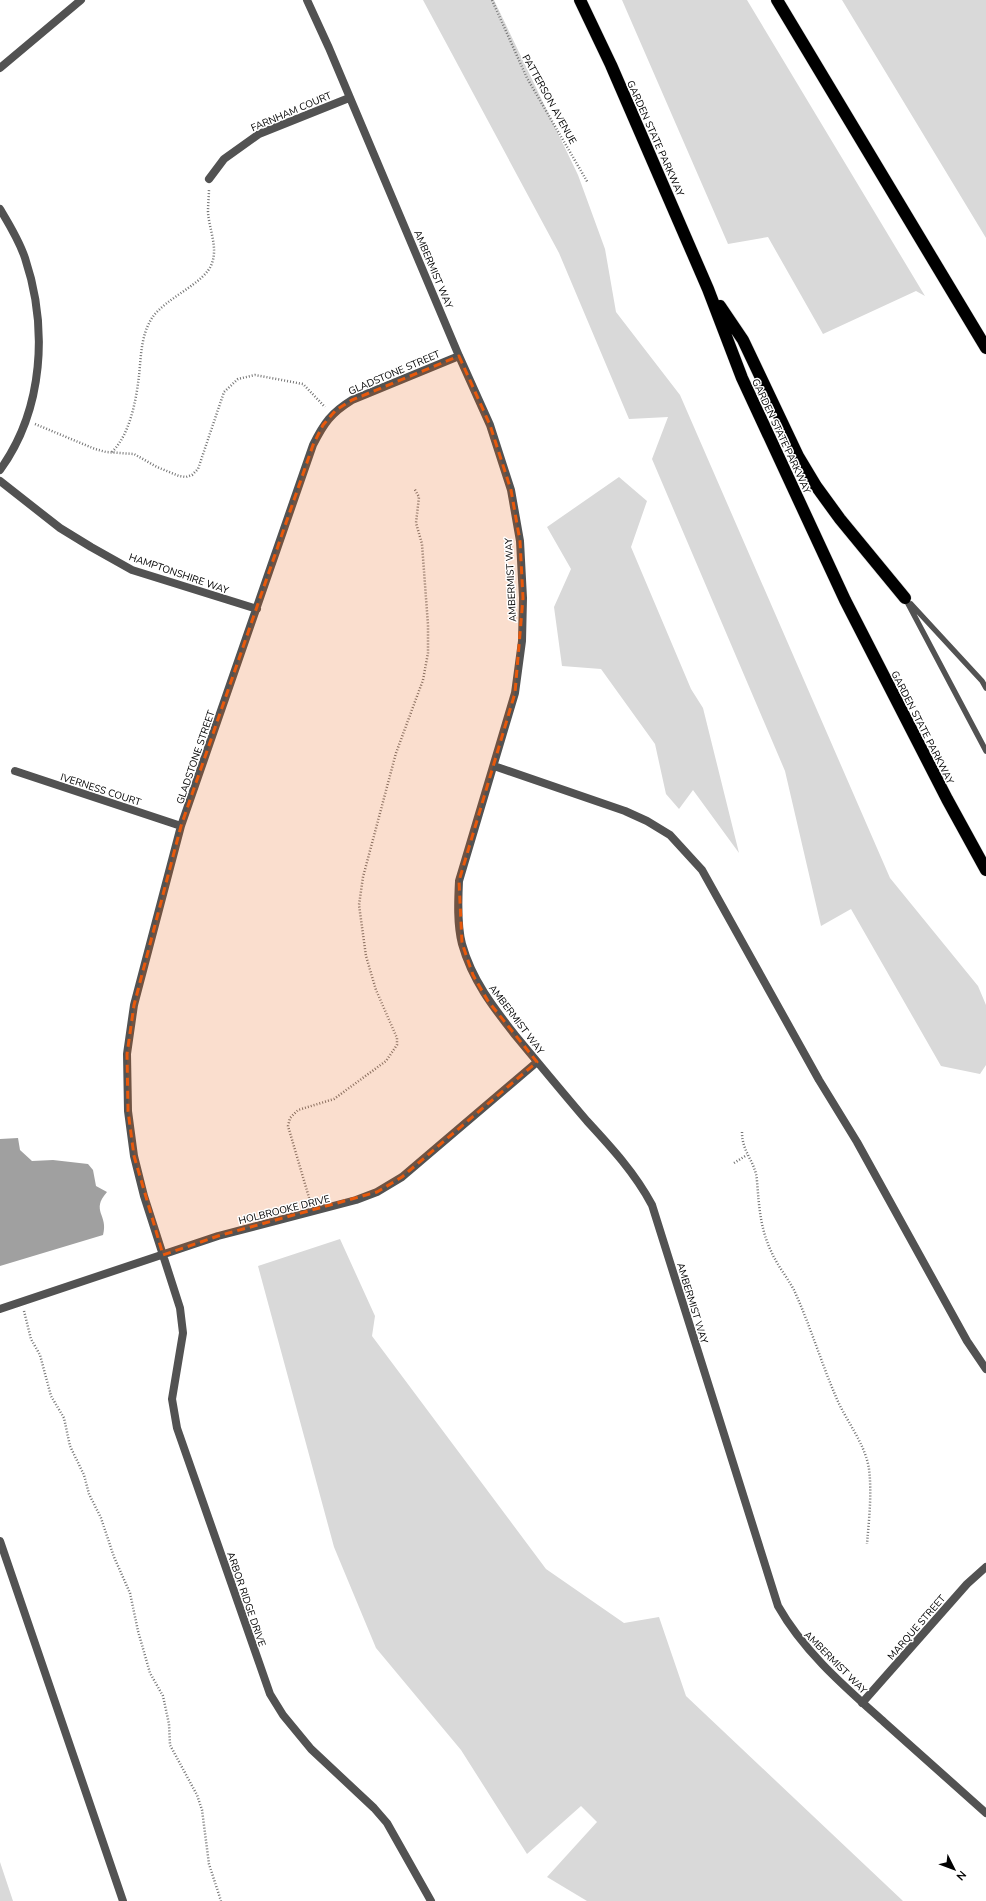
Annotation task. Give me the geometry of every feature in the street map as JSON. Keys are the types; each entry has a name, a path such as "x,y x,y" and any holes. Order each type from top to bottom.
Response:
{"highway":[{"name":"GARDEN STATE PARKWAY","path":"580,0 611,66 708,289 742,378 845,600 947,798 986,870"},
{"path":"777,0 986,348"},
{"path":"708,289 743,340 798,456 816,486 905,598"}],"street":[{"path":"0,68 81,0"},
{"name":"AMBERMIST WAY","path":"307,0 490,425 511,490 520,541 524,598 522,641 515,693 459,881 458,906 462,943 473,975 488,1001 537,1062 626,1165 652,1204 778,1606 791,1629 809,1650 862,1703 986,1813"},
{"name":"FARNHAM COURT","path":"209,179 224,159 259,134 349,98"},
{"path":"0,209 13,230 25,257 35,293 40,340 33,397 9,458 0,470"},
{"name":"GLADSTONE STREET","path":"163,1255 144,1196 134,1156 128,1112 127,1054 134,1005 181,826 313,445 323,425 332,414 352,400 459,356"},
{"name":"HAMPTONSHIRE WAY","path":"0,481 60,528 132,570 257,609"},
{"path":"494,766 625,811 647,821 670,836 702,870 819,1080 857,1142 968,1342 986,1369"},
{"name":"IVERNESS COURT","path":"16,771 181,826"},
{"name":"HOLBROOKE DRIVE","path":"0,1309 218,1236 356,1200 377,1192 402,1177 537,1062"},
{"name":"ARBOR RIDGE DRIVE","path":"163,1255 180,1308 183,1333 172,1399 177,1428 270,1694 283,1715 311,1749 374,1808 387,1823 431,1901"},
{"path":"0,1541 123,1901"},
{"name":"MARQUE STREET","path":"862,1703 967,1584 986,1567"}],"lane":[{"path":"905,598 984,680 986,688"},
{"path":"905,598 986,751"}],"path":[{"name":"PATTERSON AVENUE","path":"492,0 527,78 588,183"},
{"path":"112,453 122,439 135,404 141,349 144,336 152,318 173,298 206,274 212,265 214,255 208,213 209,179"},
{"path":"25,420 95,449 112,453 134,454 158,467 179,476 186,477 192,475 198,469 224,392 234,382 246,376 255,376 303,384 332,414"},
{"path":"313,1211 288,1126 290,1118 298,1110 334,1099 386,1060 396,1046 397,1038 376,990 366,956 359,905 363,877 396,753 419,693 428,653 428,625 422,544 416,522 419,497 414,488"},
{"path":"742,1132 742,1143 753,1165 757,1180 758,1209 761,1223 771,1251 794,1290 836,1398 860,1445 868,1468 869,1510 867,1544"},
{"path":"734,1163 747,1155"},
{"path":"21,1301 31,1339 40,1355 51,1396 64,1418 70,1446 84,1475 89,1494 101,1518 114,1557 130,1593 138,1631 150,1673 163,1696 169,1724 170,1745 197,1795 202,1810 208,1864 221,1901"}],"highlighted area":[{"path":"459,356 490,425 511,490 520,541 523,598 515,693 459,881 462,943 473,975 488,1001 537,1062 402,1177 377,1192 218,1236 163,1255 134,1156 128,1111 127,1054 134,1005 181,826 313,445 323,425 336,410 352,400"}],"shaded area":[{"path":"423,0 494,0 578,175 605,249 616,312 680,395 890,878 978,986 986,1005 986,1065 980,1074 941,1066 851,909 821,926 785,771 652,459 668,417 629,419 559,253"},
{"path":"622,0 747,0 925,296 916,291 823,334 768,237 728,244"},
{"path":"842,0 986,0 986,238"},
{"path":"619,477 647,501 631,547 691,689 703,708 739,853 693,790 679,809 666,794 655,744 601,669 562,666 554,607 571,569 547,527"},
{"path":"18,1138 20,1150 32,1161 53,1160 88,1164 93,1170 96,1186 107,1192 102,1198 100,1204 104,1228 103,1235 0,1266 0,1139"},
{"path":"340,1239 375,1316 372,1336 546,1569 624,1623 659,1617 686,1696 903,1901 587,1901 547,1877 597,1822 581,1806 527,1854 461,1750 376,1648 334,1547 258,1266"},
{"path":"0,1862 13,1901 0,1901"}]}
